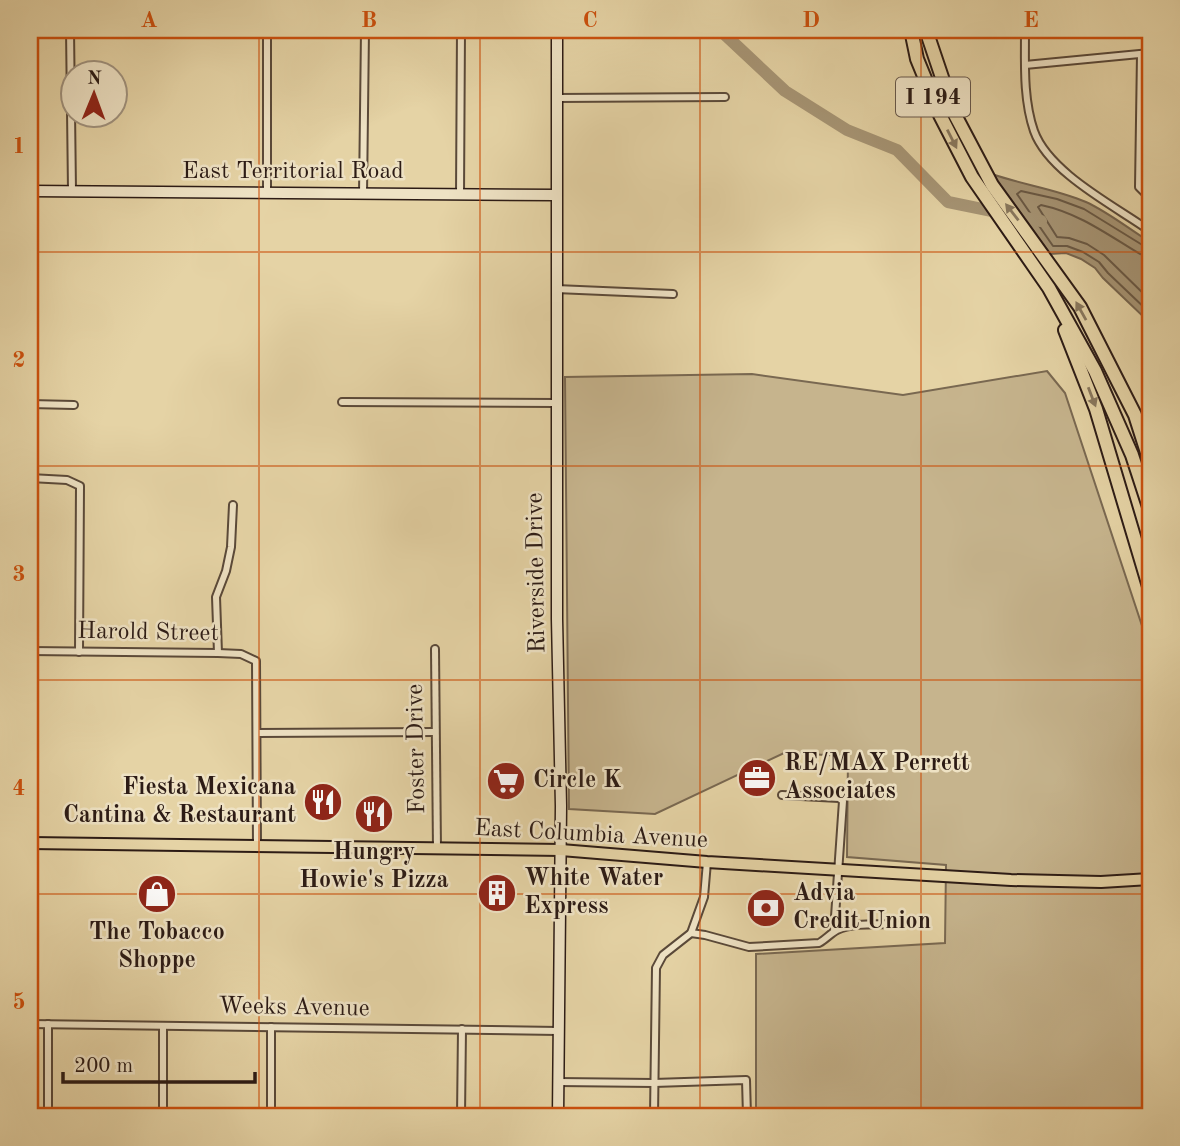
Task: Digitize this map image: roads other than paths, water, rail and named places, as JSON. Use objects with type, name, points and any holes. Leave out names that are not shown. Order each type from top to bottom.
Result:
[{"type":"highway","name":"I 194","points":[[911,30],[918,58],[940,116],[963,161],[989,204],[1049,288],[1095,371],[1115,412],[1150,510]]},
{"type":"highway","name":"I 194","points":[[926,30],[954,113],[978,160],[999,196],[1080,307],[1135,415],[1149,456]]},
{"type":"highway","points":[[1049,288],[1096,409],[1150,590]]},
{"type":"main road","name":"East Columbia Avenue","points":[[30,843],[561,850],[707,862],[1012,880],[1150,879]]},
{"type":"street","points":[[70,30],[72,191]]},
{"type":"street","points":[[267,30],[267,193]]},
{"type":"street","points":[[363,194],[365,30]]},
{"type":"street","points":[[460,195],[461,30]]},
{"type":"street","name":"Riverside Drive","points":[[557,30],[556,404],[561,850],[558,1116]]},
{"type":"street","points":[[1025,30],[1027,102],[1034,132],[1050,157],[1104,202],[1150,232]]},
{"type":"street","points":[[1025,65],[1150,53]]},
{"type":"street","points":[[1141,54],[1139,187],[1150,198]]},
{"type":"street","points":[[557,98],[725,97]]},
{"type":"street","name":"East Territorial Road","points":[[30,191],[556,195]]},
{"type":"street","points":[[556,289],[674,294]]},
{"type":"street","points":[[342,402],[556,404]]},
{"type":"street","points":[[30,404],[74,405]]},
{"type":"street","points":[[30,478],[67,480],[80,486],[79,652]]},
{"type":"street","points":[[218,653],[216,597],[226,572],[231,548],[233,505]]},
{"type":"street","name":"Foster Drive","points":[[435,649],[438,849]]},
{"type":"street","name":"Harold Street","points":[[30,651],[218,653],[250,657],[256,661],[257,668],[257,733]]},
{"type":"street","points":[[257,847],[257,733],[435,732]]},
{"type":"street","points":[[782,795],[839,798],[842,801],[834,931]]},
{"type":"street","points":[[654,1116],[656,968],[663,955],[691,933],[704,897],[707,862]]},
{"type":"street","points":[[691,933],[705,934],[748,947],[819,943],[844,927],[896,924]]},
{"type":"street","name":"Weeks Avenue","points":[[30,1024],[558,1031]]},
{"type":"street","points":[[48,1024],[48,1116]]},
{"type":"street","points":[[163,1026],[163,1116]]},
{"type":"street","points":[[271,1027],[271,1116]]},
{"type":"street","points":[[461,1116],[462,1030]]},
{"type":"street","points":[[558,1082],[746,1080],[747,1116]]},
{"type":"water","points":[[992,174],[1086,202],[1150,242],[1150,323],[1095,268],[1066,253],[1050,254]]},
{"type":"waterway","points":[[720,30],[785,91],[847,130],[897,150],[948,202],[1041,221]]},
{"type":"place","name":"RE/MAX Perrett Associates","points":[[757,778]]},
{"type":"place","name":"Circle K","points":[[506,781]]},
{"type":"place","name":"Fiesta Mexicana Cantina & Restaurant","points":[[323,802]]},
{"type":"place","name":"Hungry Howie's Pizza","points":[[374,814]]},
{"type":"place","name":"White Water Express","points":[[497,893]]},
{"type":"place","name":"The Tobacco Shoppe","points":[[157,894]]},
{"type":"place","name":"Advia Credit Union","points":[[766,908]]}]
